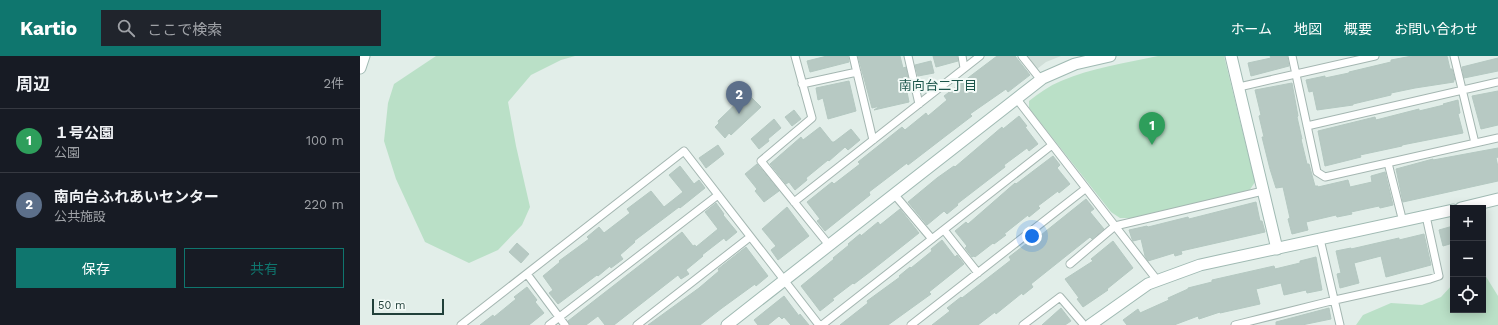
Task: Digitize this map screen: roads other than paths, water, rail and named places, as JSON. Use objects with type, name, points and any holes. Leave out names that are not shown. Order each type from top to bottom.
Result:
[{"type":"street","points":[[360,68],[364,56]]},
{"type":"street","points":[[795,56],[812,118],[761,162],[829,245]]},
{"type":"street","points":[[853,56],[873,140]]},
{"type":"street","points":[[908,56],[919,104]]},
{"type":"street","points":[[962,56],[964,68]]},
{"type":"street","points":[[794,202],[980,56]]},
{"type":"street","points":[[1022,56],[1041,80]]},
{"type":"street","points":[[727,325],[1041,80],[1058,70],[1075,64],[1110,56]]},
{"type":"street","points":[[1231,56],[1276,248]]},
{"type":"street","points":[[1292,56],[1317,172],[1325,177],[1498,138]]},
{"type":"street","points":[[1239,87],[1375,56]]},
{"type":"street","points":[[1454,56],[1475,143]]},
{"type":"street","points":[[802,84],[857,72]]},
{"type":"street","points":[[1307,126],[1498,82]]},
{"type":"street","points":[[1016,98],[1157,280]]},
{"type":"street","points":[[461,325],[684,151],[820,325],[1052,146]]},
{"type":"street","points":[[1388,163],[1403,222]]},
{"type":"street","points":[[911,325],[1085,189]]},
{"type":"street","points":[[1070,264],[1115,226],[1263,191]]},
{"type":"street","points":[[549,325],[718,194]]},
{"type":"street","points":[[894,194],[932,239]]},
{"type":"street","points":[[1473,205],[1498,199]]},
{"type":"street","points":[[1090,325],[1136,292],[1157,280],[1200,265],[1450,211]]},
{"type":"street","points":[[1235,325],[1439,276],[1426,216]]},
{"type":"street","points":[[944,230],[978,273]]},
{"type":"street","points":[[637,325],[750,236]]},
{"type":"street","points":[[1320,239],[1340,325]]},
{"type":"street","points":[[527,274],[566,325]]},
{"type":"street","points":[[1023,325],[1060,297],[1084,325]]},
{"type":"place","name":"南向台ふれあいセンター","points":[[739,114]]},
{"type":"place","name":"１号公園","points":[[1152,145]]},
{"type":"district","name":"南向台二丁目","points":[[938,85]]}]
